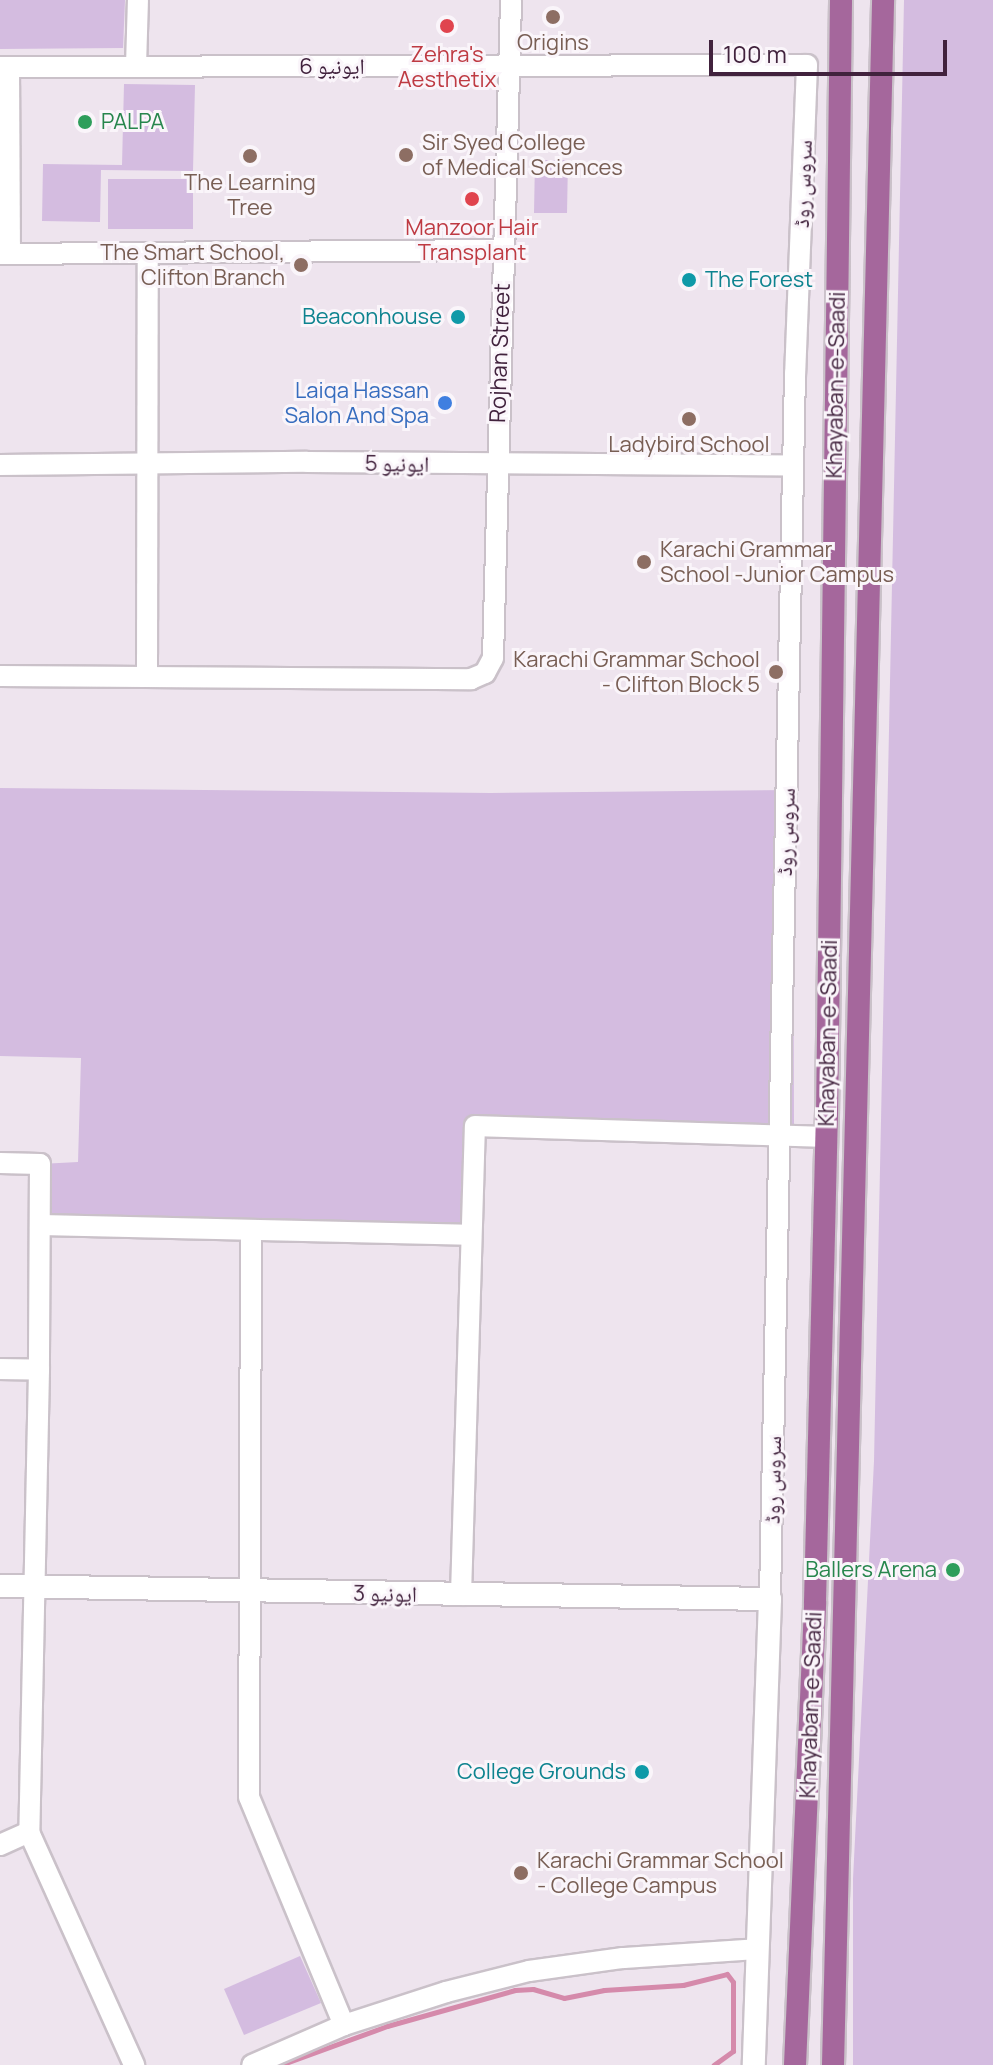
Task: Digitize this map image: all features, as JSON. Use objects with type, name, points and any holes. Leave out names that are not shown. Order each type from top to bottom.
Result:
[{"type":"main road","name":"Khayaban-e-Saadi","points":[[795,2065],[815,1602],[826,1137],[841,0]]},
{"type":"main road","name":"Khayaban-e-Saadi","points":[[833,2065],[883,0]]},
{"type":"street","points":[[136,66],[138,0]]},
{"type":"street","name":"Rojhan Street","points":[[147,675],[471,679],[485,673],[493,658],[511,0]]},
{"type":"street","name":"ایونیو 6","points":[[4,67],[807,65]]},
{"type":"street","name":"سروس روڈ","points":[[770,1599],[793,465],[807,65]]},
{"type":"street","points":[[4,67],[5,254],[503,250]]},
{"type":"street","points":[[0,676],[147,675],[150,465],[148,253]]},
{"type":"street","name":"ایونیو 5","points":[[0,465],[793,465]]},
{"type":"street","points":[[461,1595],[469,1235],[475,1126],[826,1137]]},
{"type":"street","points":[[0,1163],[40,1164],[36,1587],[29,1832],[134,2065]]},
{"type":"street","points":[[40,1225],[469,1235]]},
{"type":"street","points":[[251,1230],[249,1797],[344,2025]]},
{"type":"street","points":[[0,1369],[39,1370]]},
{"type":"street","name":"ایونیو 3","points":[[0,1586],[770,1599]]},
{"type":"street","points":[[754,2065],[770,1599]]},
{"type":"street","points":[[0,1845],[29,1832]]},
{"type":"street","points":[[252,2065],[344,2025],[491,1979],[637,1957],[758,1949]]},
{"type":"shaded area","points":[[0,0],[125,0],[123,48],[0,49]]},
{"type":"shaded area","points":[[904,0],[993,0],[993,2065],[853,2065],[853,1879],[874,1461]]},
{"type":"shaded area","points":[[124,84],[195,85],[193,171],[101,170],[100,222],[42,221],[43,164],[122,165]]},
{"type":"shaded area","points":[[535,160],[568,160],[567,213],[534,213]]},
{"type":"shaded area","points":[[108,179],[193,179],[193,229],[108,229]]},
{"type":"shaded area","points":[[0,788],[491,793],[793,790],[794,1127],[475,1126],[469,1235],[40,1225],[40,1164],[78,1162],[81,1058],[0,1056]]},
{"type":"shaded area","points":[[300,1956],[321,2003],[244,2035],[224,1989]]},
{"type":"waterway","points":[[280,2065],[387,2026],[515,1990],[533,1989],[564,1998],[604,1990],[683,1985],[727,1974],[733,1982],[733,2051],[714,2065]]},
{"type":"place","name":"Origins","points":[[553,17]]},
{"type":"place","name":"Zehra's Aesthetix","points":[[447,26]]},
{"type":"place","name":"PALPA","points":[[85,122]]},
{"type":"place","name":"Sir Syed College of Medical Sciences","points":[[406,155]]},
{"type":"place","name":"The Learning Tree","points":[[250,156]]},
{"type":"place","name":"Manzoor Hair Transplant","points":[[472,199]]},
{"type":"place","name":"The Smart School, Clifton Branch","points":[[301,265]]},
{"type":"place","name":"The Forest","points":[[689,280]]},
{"type":"place","name":"Beaconhouse","points":[[458,317]]},
{"type":"place","name":"Laiqa Hassan Salon And Spa","points":[[445,403]]},
{"type":"place","name":"Ladybird School","points":[[689,419]]},
{"type":"place","name":"Karachi Grammar School -Junior Campus","points":[[644,562]]},
{"type":"place","name":"Karachi Grammar School - Clifton Block 5","points":[[776,672]]},
{"type":"place","name":"Ballers Arena","points":[[953,1570]]},
{"type":"place","name":"College Grounds","points":[[642,1772]]},
{"type":"place","name":"Karachi Grammar School - College Campus","points":[[521,1873]]}]
